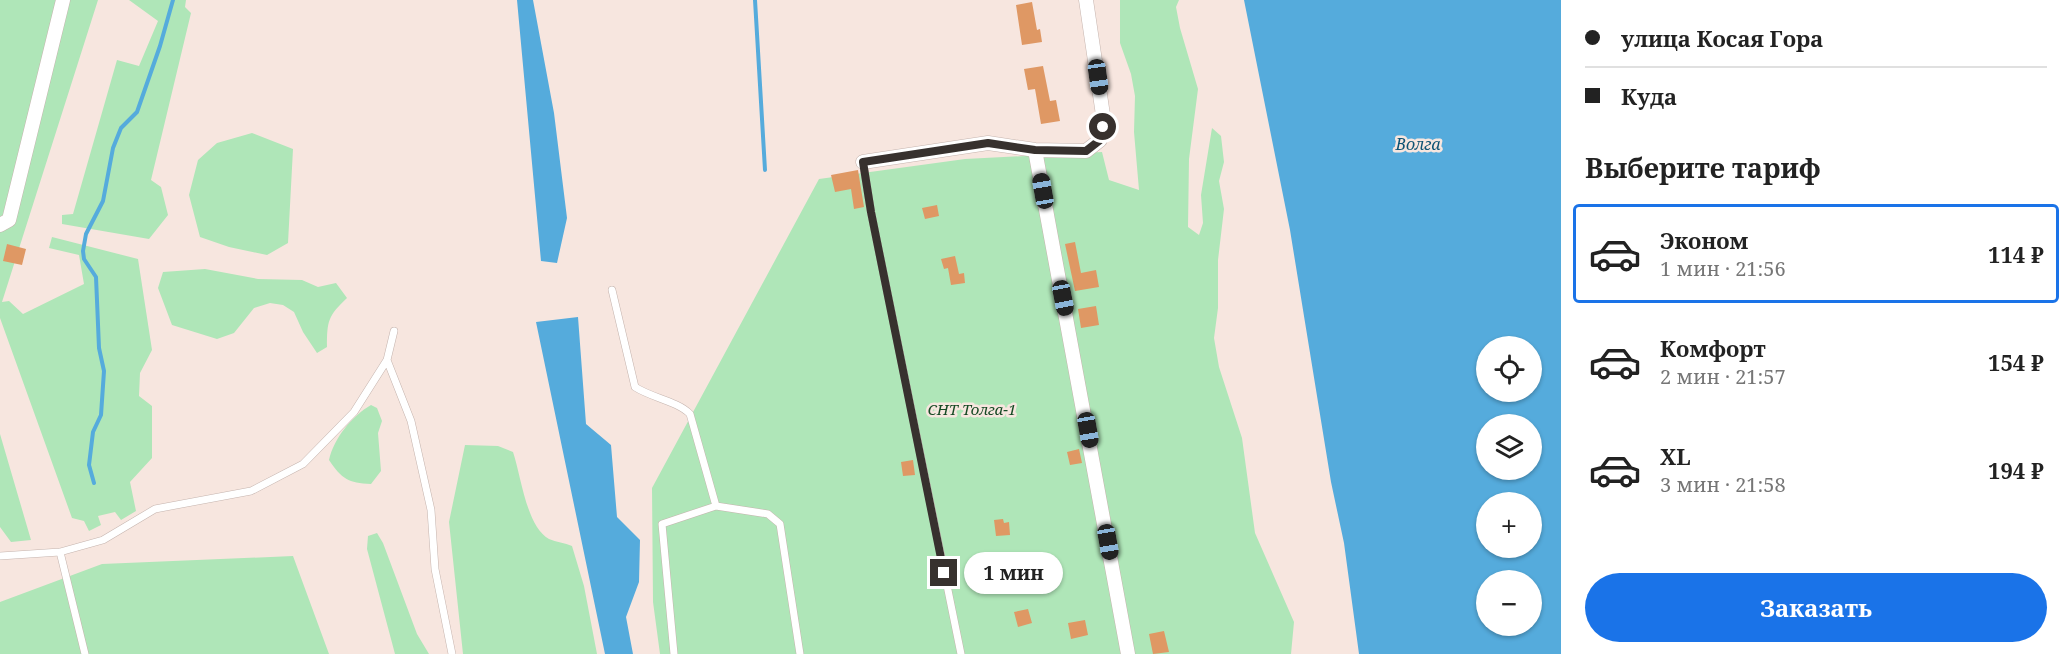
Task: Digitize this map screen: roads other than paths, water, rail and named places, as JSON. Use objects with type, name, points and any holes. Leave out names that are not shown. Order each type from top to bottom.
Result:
[{"type":"street","points":[[0,225],[9,220],[63,0]]},
{"type":"street","points":[[863,162],[988,143],[1035,150],[1086,151],[1100,140],[1103,115],[1086,0]]},
{"type":"street","points":[[1035,150],[1128,654]]},
{"type":"lane","points":[[863,162],[871,212],[961,654]]},
{"type":"lane","points":[[612,290],[635,387],[651,397],[682,406],[690,414],[716,506]]},
{"type":"lane","points":[[0,556],[60,552],[103,540],[155,509],[251,491],[303,464],[354,412],[387,360],[393,331]]},
{"type":"lane","points":[[387,360],[411,421],[431,510],[435,569],[452,654]]},
{"type":"lane","points":[[674,654],[662,524],[716,506],[768,514],[780,524],[800,654]]},
{"type":"lane","points":[[60,552],[85,654]]},
{"type":"water","points":[[517,0],[533,0],[554,113],[567,218],[557,263],[541,261]]},
{"type":"water","name":"Волга","points":[[1244,0],[1561,0],[1561,654],[1359,654],[1344,543],[1331,482],[1290,230]]},
{"type":"water","points":[[578,317],[586,424],[611,445],[617,517],[640,540],[639,582],[626,617],[633,654],[605,654],[536,322]]},
{"type":"waterway","points":[[94,483],[89,465],[93,432],[101,415],[104,371],[99,348],[96,277],[84,259],[83,251],[86,234],[103,201],[113,148],[121,128],[137,112],[173,0]]},
{"type":"waterway","points":[[755,0],[765,170]]},
{"type":"park label","name":"СНТ Толга-1","points":[[972,410]]}]
